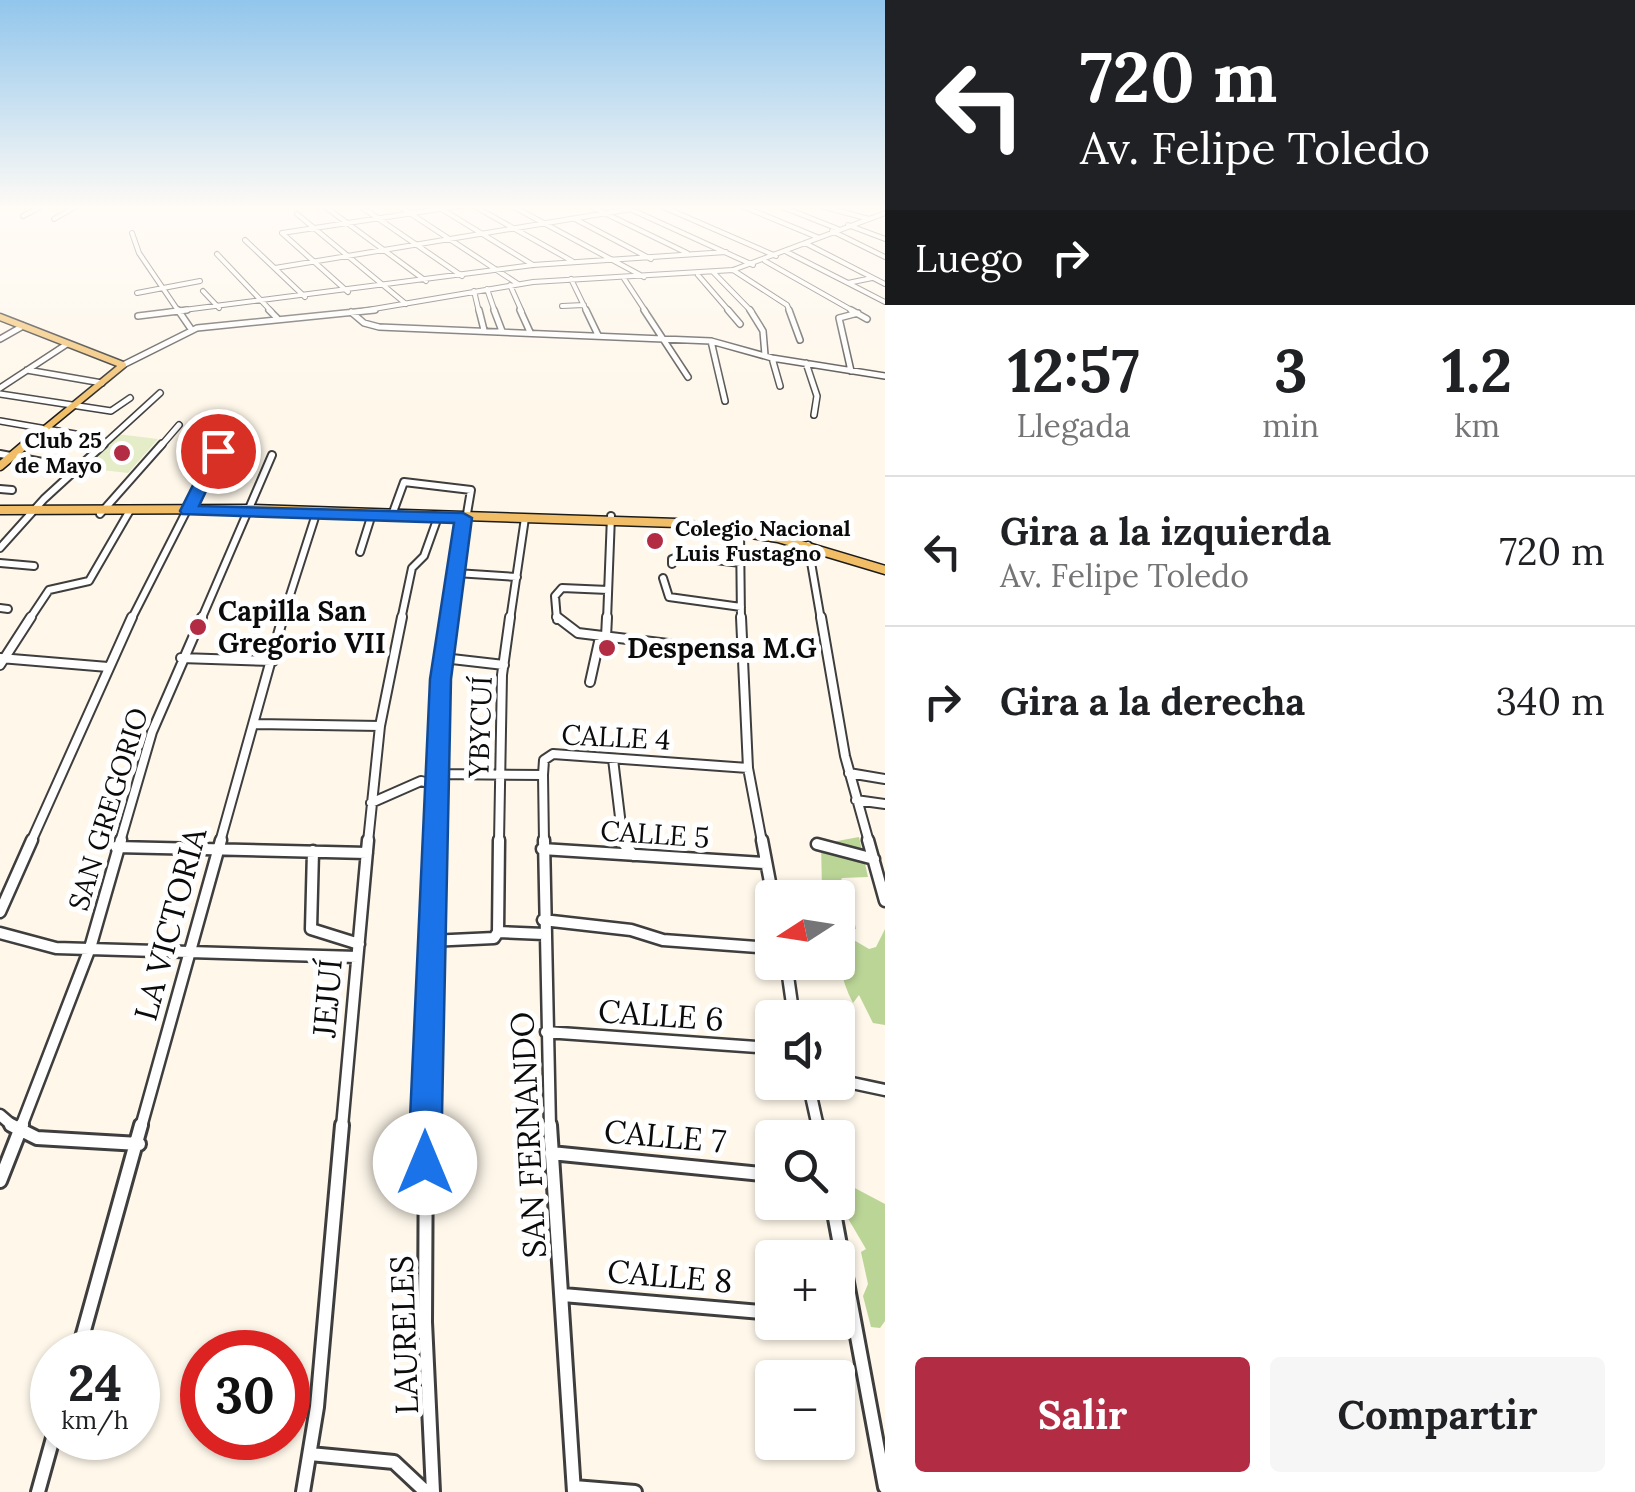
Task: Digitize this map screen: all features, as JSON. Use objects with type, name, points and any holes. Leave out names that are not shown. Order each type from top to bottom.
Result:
[{"type":"main road","points":[[0,317],[123,365]]},
{"type":"main road","points":[[0,466],[123,365]]},
{"type":"main road","points":[[0,510],[100,514],[245,509],[463,518],[611,516],[740,531],[808,545],[885,570]]},
{"type":"street","points":[[155,276],[187,331]]},
{"type":"street","points":[[238,276],[277,318]]},
{"type":"street","points":[[283,276],[305,297]]},
{"type":"street","points":[[329,276],[348,292]]},
{"type":"street","points":[[371,276],[407,304]]},
{"type":"street","points":[[419,276],[426,281]]},
{"type":"street","points":[[138,316],[462,276]]},
{"type":"street","points":[[507,276],[518,284]]},
{"type":"street","points":[[123,365],[187,331],[351,312],[518,284],[669,276]]},
{"type":"street","points":[[699,276],[740,324]]},
{"type":"street","points":[[717,276],[759,320],[780,386]]},
{"type":"street","points":[[742,276],[787,305],[800,340]]},
{"type":"street","points":[[792,276],[867,319]]},
{"type":"street","points":[[833,276],[885,302]]},
{"type":"street","points":[[868,276],[885,284]]},
{"type":"street","points":[[572,278],[598,335]]},
{"type":"street","points":[[623,278],[688,377]]},
{"type":"street","points":[[848,283],[872,278]]},
{"type":"street","points":[[137,293],[200,281]]},
{"type":"street","points":[[510,285],[530,332]]},
{"type":"street","points":[[487,288],[502,331]]},
{"type":"street","points":[[203,290],[220,308]]},
{"type":"street","points":[[474,291],[484,330]]},
{"type":"street","points":[[562,306],[584,305]]},
{"type":"street","points":[[351,312],[370,326],[710,341],[806,364],[885,376]]},
{"type":"street","points":[[850,371],[839,318],[858,313]]},
{"type":"street","points":[[0,338],[23,326]]},
{"type":"street","points":[[710,341],[722,373],[725,401]]},
{"type":"street","points":[[0,391],[67,344]]},
{"type":"street","points":[[806,364],[817,396],[814,415]]},
{"type":"street","points":[[27,370],[102,382]]},
{"type":"street","points":[[0,391],[113,410],[130,398]]},
{"type":"street","points":[[0,548],[30,512],[160,392]]},
{"type":"street","points":[[0,422],[81,436]]},
{"type":"street","points":[[100,514],[150,463],[179,425]]},
{"type":"street","points":[[2,906],[108,668],[218,451]]},
{"type":"street","points":[[0,454],[53,464]]},
{"type":"street","name":"SAN GREGORIO","points":[[0,1181],[90,948],[116,847],[181,658],[272,456]]},
{"type":"street","points":[[392,515],[406,481],[469,488],[472,492],[463,518]]},
{"type":"street","points":[[0,489],[12,490]]},
{"type":"street","name":"LA VICTORIA","points":[[84,1330],[139,1144],[188,952],[317,511]]},
{"type":"street","points":[[1,661],[49,590],[89,581],[129,512]]},
{"type":"street","points":[[360,552],[372,514]]},
{"type":"street","points":[[590,682],[603,637],[611,516]]},
{"type":"street","name":"JEJUÍ","points":[[310,1454],[380,726],[412,568],[424,556],[438,517]]},
{"type":"street","name":"LAURELES","points":[[429,1492],[425,1237],[430,941],[443,658],[463,518]]},
{"type":"street","name":"YBYCUÍ","points":[[496,935],[504,665],[525,518]]},
{"type":"street","points":[[740,531],[748,768],[768,880]]},
{"type":"street","points":[[808,545],[849,773],[885,901]]},
{"type":"street","points":[[672,564],[672,559],[680,556],[741,564]]},
{"type":"street","points":[[0,563],[34,566]]},
{"type":"street","points":[[456,573],[517,578]]},
{"type":"street","points":[[663,578],[670,597],[741,607]]},
{"type":"street","points":[[608,590],[562,588],[555,596],[553,613],[561,626],[603,637],[742,653]]},
{"type":"street","points":[[181,658],[273,661]]},
{"type":"street","points":[[443,658],[504,665]]},
{"type":"street","points":[[1,661],[108,668]]},
{"type":"street","points":[[256,724],[380,726]]},
{"type":"street","name":"CALLE 4","points":[[371,803],[421,780],[543,775],[544,760],[553,754],[748,768]]},
{"type":"street","points":[[613,759],[621,839],[634,856]]},
{"type":"street","points":[[528,774],[544,760]]},
{"type":"street","points":[[849,773],[885,779]]},
{"type":"street","name":"SAN FERNANDO","points":[[543,775],[551,1153],[574,1489]]},
{"type":"street","points":[[856,800],[885,804]]},
{"type":"street","points":[[817,844],[874,859]]},
{"type":"street","points":[[116,847],[367,853]]},
{"type":"street","name":"CALLE 5","points":[[542,849],[765,863]]},
{"type":"street","points":[[313,852],[310,929],[358,950]]},
{"type":"street","points":[[544,920],[631,930],[663,940],[755,947]]},
{"type":"street","points":[[0,933],[23,933],[53,948],[76,944],[188,952],[358,950]]},
{"type":"street","points":[[430,941],[544,934]]},
{"type":"street","name":"CALLE 6","points":[[546,1032],[755,1047]]},
{"type":"street","points":[[855,1084],[885,1090]]},
{"type":"street","points":[[0,1116],[20,1133],[37,1138],[139,1144]]},
{"type":"street","name":"CALLE 7","points":[[551,1153],[755,1172]]},
{"type":"street","name":"CALLE 8","points":[[563,1294],[755,1311]]},
{"type":"street","points":[[855,1325],[885,1488]]},
{"type":"street","points":[[310,1454],[394,1462],[429,1492]]},
{"type":"street","points":[[38,1492],[47,1460]]},
{"type":"street","name":"JEJUÍ","points":[[303,1492],[309,1460]]},
{"type":"street","points":[[574,1489],[635,1492]]},
{"type":"green space","name":"Club 25 de Mayo","points":[[117,434],[158,439],[128,473],[84,468]]},
{"type":"green space","points":[[859,837],[868,877],[822,880],[821,844]]},
{"type":"green space","points":[[885,929],[885,1025],[873,1023],[859,995],[852,1000],[844,980],[855,980],[855,941],[869,949],[876,947]]},
{"type":"green space","points":[[855,1188],[885,1204],[885,1321],[880,1328],[871,1327],[863,1296],[868,1284],[861,1252],[866,1249],[849,1220],[855,1220]]},
{"type":"place","name":"Club 25 de Mayo","points":[[122,453]]},
{"type":"place","name":"Colegio Nacional Luis Fustagno","points":[[655,541]]},
{"type":"place","name":"Capilla San Gregorio VII","points":[[198,627]]},
{"type":"place","name":"Despensa M.G","points":[[607,648]]},
{"type":"route","points":[[218,451],[188,511],[245,509],[463,518],[441,679],[426,1031],[425,1163]]}]
